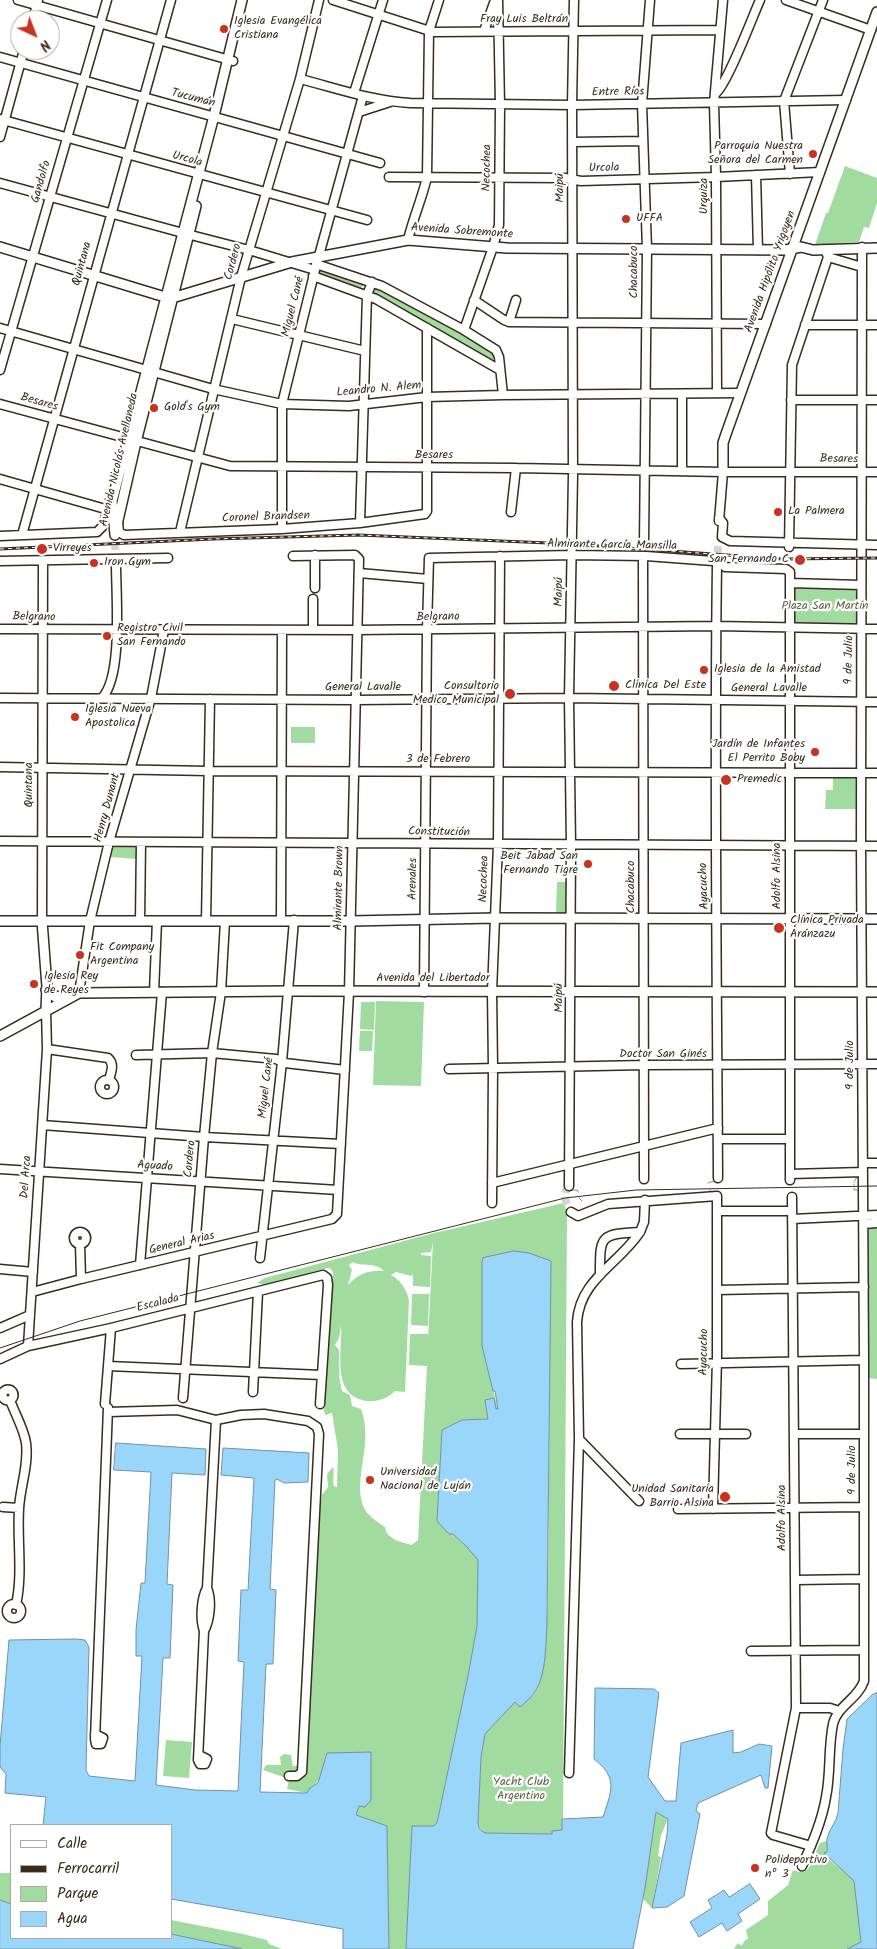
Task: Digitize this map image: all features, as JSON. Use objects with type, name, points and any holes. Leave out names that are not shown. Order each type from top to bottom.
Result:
[{"type":"main road","name":"Avenida Nicolás Avellaneda","points":[[132,441],[110,506],[115,539],[132,441],[217,117],[242,0]]},
{"type":"main road","name":"Avenida Nicolás Avellaneda","points":[[230,60],[248,0]]},
{"type":"main road","name":"Avenida Hipólito Yrigoyen","points":[[722,472],[724,443],[740,393],[877,12]]},
{"type":"main road","name":"Avenida Sobremonte","points":[[169,298],[292,262],[316,266],[408,240],[493,247],[573,249],[758,250],[801,247],[826,253],[862,247],[877,248]]},
{"type":"main road","points":[[0,247],[169,298]]},
{"type":"main road","points":[[0,920],[225,922],[495,918],[877,919]]},
{"type":"main road","name":"Quintana","points":[[42,921],[46,1010]]},
{"type":"main road","name":"Avenida del Libertador","points":[[0,1036],[79,993],[288,991],[877,992]]},
{"type":"main road","points":[[34,1017],[46,993],[54,997],[79,993]]},
{"type":"street","points":[[18,0],[38,3],[100,23],[230,60]]},
{"type":"street","name":"Gandolfo","points":[[0,370],[107,0]]},
{"type":"street","name":"Quintana","points":[[22,535],[110,213],[171,0]]},
{"type":"street","name":"Cordero","points":[[180,532],[241,277],[300,78],[319,0]]},
{"type":"street","name":"Fray Luis Beltrán","points":[[333,0],[429,31],[719,30]]},
{"type":"street","points":[[354,93],[383,0]]},
{"type":"street","points":[[408,240],[413,218],[427,177],[429,31],[438,0]]},
{"type":"street","name":"Necochea","points":[[484,31],[497,0]]},
{"type":"street","name":"Necochea","points":[[464,330],[493,247],[498,225],[500,105],[497,0]]},
{"type":"street","name":"Maipú","points":[[569,1186],[571,846],[569,698],[573,469],[572,105],[574,0]]},
{"type":"street","name":"Chacabuco","points":[[644,545],[647,249],[642,104],[650,0]]},
{"type":"street","name":"Urquiza","points":[[717,393],[714,94],[723,0]]},
{"type":"street","points":[[714,94],[720,90],[726,78],[760,0]]},
{"type":"street","points":[[786,0],[871,30]]},
{"type":"street","points":[[790,174],[784,101],[823,0]]},
{"type":"street","name":"Tucumán","points":[[0,57],[380,162]]},
{"type":"street","points":[[0,137],[2,120],[21,60]]},
{"type":"street","name":"Entre Ríos","points":[[300,78],[390,102],[428,104],[572,105],[846,100]]},
{"type":"street","name":"Miguel Cané","points":[[282,529],[282,404],[316,266],[362,96]]},
{"type":"street","name":"Entre Ríos","points":[[358,112],[390,102]]},
{"type":"street","name":"Urcola","points":[[2,120],[367,220]]},
{"type":"street","points":[[573,142],[643,142]]},
{"type":"street","name":"Urcola","points":[[389,177],[581,180],[756,176],[820,172]]},
{"type":"street","points":[[756,176],[758,250]]},
{"type":"street","points":[[0,183],[372,282],[464,330],[496,350],[499,358],[503,395]]},
{"type":"street","name":"9 de Julio","points":[[802,1866],[811,1846],[826,1796],[833,1725],[840,1711],[861,1690],[864,1681],[861,846],[862,247]]},
{"type":"street","points":[[789,545],[792,365],[826,253],[862,267]]},
{"type":"street","points":[[316,266],[500,370]]},
{"type":"street","points":[[360,523],[367,295],[372,282]]},
{"type":"street","points":[[474,300],[509,322],[717,322],[766,324]]},
{"type":"street","points":[[509,322],[516,300]]},
{"type":"street","points":[[232,319],[365,351]]},
{"type":"street","points":[[805,325],[877,325]]},
{"type":"street","name":"Leandro N. Alem","points":[[0,328],[214,389],[282,404],[363,406],[426,398],[503,395],[740,393]]},
{"type":"street","points":[[427,467],[428,328]]},
{"type":"street","points":[[490,363],[496,362],[499,358]]},
{"type":"street","points":[[682,394],[682,471]]},
{"type":"street","points":[[791,400],[877,400]]},
{"type":"street","name":"Besares","points":[[0,404],[230,466],[877,472]]},
{"type":"street","name":"Coronel Brandsen","points":[[118,521],[119,532],[122,535],[282,529],[360,523],[425,514],[427,511],[427,467]]},
{"type":"street","points":[[511,512],[516,468]]},
{"type":"street","name":"Avenida Hipólito Yrigoyen","points":[[718,546],[722,472]]},
{"type":"street","points":[[0,479],[110,506],[100,530],[93,532],[0,536]]},
{"type":"street","points":[[719,518],[723,523],[722,537],[730,541],[789,545],[877,545]]},
{"type":"street","name":"Almirante Brown","points":[[315,556],[355,555],[359,559],[349,992],[336,1217]]},
{"type":"street","name":"Almirante García Mansilla","points":[[429,558],[572,555],[717,563],[725,567],[783,568],[790,572]]},
{"type":"street","points":[[293,556],[315,556],[315,588]]},
{"type":"street","name":"Necochea","points":[[492,1202],[494,1068],[492,991],[498,845],[500,556]]},
{"type":"street","points":[[0,561],[168,558]]},
{"type":"street","name":"Arenales","points":[[424,992],[426,630],[429,558]]},
{"type":"street","name":"Chacabuco","points":[[644,1179],[644,700],[642,627],[643,595],[646,583],[645,558]]},
{"type":"street","name":"Quintana","points":[[42,921],[43,561]]},
{"type":"street","name":"Ayacucho","points":[[717,563],[713,584],[717,594],[715,845],[718,1178]]},
{"type":"street","points":[[102,698],[109,690],[114,666],[116,564]]},
{"type":"street","points":[[359,572],[428,579]]},
{"type":"street","name":"Adolfo Alsina","points":[[790,572],[790,1177],[863,1172]]},
{"type":"street","points":[[790,584],[861,585]]},
{"type":"street","points":[[313,599],[314,630]]},
{"type":"street","name":"Belgrano","points":[[0,629],[116,631],[426,630],[499,627],[716,626],[877,629]]},
{"type":"street","name":"Henry Dunant","points":[[79,993],[90,921],[109,842],[151,698],[164,630]]},
{"type":"street","points":[[280,920],[282,630]]},
{"type":"street","points":[[109,690],[115,698]]},
{"type":"street","name":"General Lavalle","points":[[0,698],[355,700],[569,698],[877,702]]},
{"type":"street","points":[[206,922],[210,699]]},
{"type":"street","name":"3 de Febrero","points":[[0,767],[208,771],[877,773]]},
{"type":"street","name":"Constitución","points":[[0,841],[207,844],[877,846]]},
{"type":"street","points":[[140,921],[141,842]]},
{"type":"street","name":"Miguel Cané","points":[[260,1258],[282,1062],[294,920]]},
{"type":"street","points":[[140,1265],[157,1054],[157,921]]},
{"type":"street","name":"Cordero","points":[[183,1398],[204,1137],[212,1053],[221,992],[225,922]]},
{"type":"street","name":"Del Arca","points":[[28,1346],[47,1049],[46,1010]]},
{"type":"street","points":[[47,1049],[108,1058],[112,1061],[109,1080]]},
{"type":"street","points":[[136,1055],[212,1053],[276,1059],[282,1062],[345,1070]]},
{"type":"street","name":"Doctor San Ginés","points":[[449,1068],[877,1064]]},
{"type":"street","points":[[42,1125],[204,1137],[341,1144]]},
{"type":"street","points":[[492,1183],[718,1128]]},
{"type":"street","points":[[718,1139],[790,1138]]},
{"type":"street","points":[[863,1163],[877,1163]]},
{"type":"street","name":"Aguado","points":[[0,1170],[148,1177],[338,1190]]},
{"type":"street","name":"Ayacucho","points":[[645,1200],[717,1196],[714,1509]]},
{"type":"street","name":"Adolfo Alsina","points":[[792,1197],[796,1708],[772,1832],[773,1835],[811,1846]]},
{"type":"street","points":[[569,1773],[579,1439],[578,1311],[586,1292],[640,1232],[644,1222],[645,1200],[608,1204],[578,1216],[571,1212]]},
{"type":"street","points":[[717,1211],[863,1220],[877,1223]]},
{"type":"street","points":[[863,1220],[877,1215]]},
{"type":"street","name":"General Arias","points":[[32,1292],[81,1278],[195,1253],[336,1217]]},
{"type":"street","points":[[600,1275],[601,1246],[604,1239],[614,1234],[640,1232]]},
{"type":"street","points":[[80,1244],[81,1278]]},
{"type":"street","points":[[0,1269],[33,1272]]},
{"type":"street","name":"Escalada","points":[[0,1359],[28,1346],[111,1328],[323,1275],[327,1278],[328,1285],[322,1375]]},
{"type":"street","points":[[717,1290],[864,1287]]},
{"type":"street","points":[[253,1392],[258,1292]]},
{"type":"street","points":[[0,1328],[30,1315]]},
{"type":"street","points":[[95,1734],[108,1366],[111,1328]]},
{"type":"street","points":[[681,1364],[864,1360]]},
{"type":"street","points":[[108,1366],[322,1375],[320,1404]]},
{"type":"street","points":[[10,1400],[26,1442],[24,1479],[19,1508],[19,1585],[16,1605]]},
{"type":"street","points":[[107,1408],[177,1410],[216,1420],[241,1415],[264,1414],[313,1423],[319,1430],[302,1772],[297,1776],[290,1776]]},
{"type":"street","points":[[199,1755],[204,1631],[208,1625],[210,1595],[207,1588],[216,1420]]},
{"type":"street","points":[[680,1434],[746,1434]]},
{"type":"street","points":[[794,1434],[864,1434]]},
{"type":"street","points":[[579,1439],[639,1501]]},
{"type":"street","points":[[4,1507],[19,1508]]},
{"type":"street","points":[[678,1509],[864,1507]]},
{"type":"street","points":[[795,1580],[864,1579]]},
{"type":"street","points":[[751,1650],[863,1650]]},
{"type":"street","points":[[796,1708],[830,1708],[840,1711]]},
{"type":"green space","points":[[845,166],[877,178],[877,203],[869,228],[864,227],[859,242],[815,245],[826,213],[828,213]]},
{"type":"green space","points":[[321,268],[363,282],[363,286],[359,290],[321,276],[319,274]]},
{"type":"green space","points":[[376,287],[495,351],[496,357],[490,361],[375,296],[372,292]]},
{"type":"green space","name":"Plaza San Martín","points":[[797,587],[856,587],[857,626],[794,624],[793,591]]},
{"type":"green space","points":[[291,727],[315,727],[315,743],[291,743]]},
{"type":"green space","points":[[833,775],[858,775],[859,809],[825,809],[826,790],[833,790]]},
{"type":"green space","points":[[113,847],[138,847],[138,859],[110,857]]},
{"type":"green space","points":[[557,882],[567,882],[567,911],[564,914],[556,913]]},
{"type":"green space","points":[[376,1001],[424,1002],[421,1086],[373,1085]]},
{"type":"green space","points":[[361,1002],[375,1002],[374,1030],[360,1029]]},
{"type":"green space","points":[[360,1031],[373,1031],[372,1051],[359,1051]]},
{"type":"green space","name":"Yacht Club Argentino","points":[[564,1203],[567,1212],[563,1830],[552,1834],[486,1833],[481,1831],[478,1823],[481,1757],[485,1734],[515,1701],[520,1707],[538,1688],[545,1652],[548,1605],[550,1355],[482,1346],[498,1409],[485,1400],[488,1419],[462,1420],[442,1430],[437,1521],[467,1547],[478,1560],[477,1626],[437,1823],[433,1826],[412,1827],[406,1949],[389,1949],[387,1826],[355,1815],[359,1806],[319,1780],[307,1793],[287,1789],[289,1779],[263,1770],[266,1765],[281,1765],[280,1757],[284,1754],[291,1755],[293,1766],[305,1766],[319,1502],[328,1487],[327,1474],[333,1467],[333,1483],[337,1487],[338,1450],[332,1413],[325,1415],[324,1411],[333,1273],[328,1268],[265,1285],[257,1283],[265,1278],[434,1233]],"holes":[[[433,1242],[428,1339],[428,1334],[410,1334],[409,1365],[427,1366],[418,1540],[412,1545],[392,1538],[385,1527],[376,1521],[363,1506],[360,1483],[365,1447],[364,1422],[361,1409],[352,1406],[350,1395],[342,1391],[339,1376],[339,1350],[335,1345],[339,1338],[341,1326],[340,1359],[343,1382],[348,1391],[355,1397],[367,1401],[375,1401],[386,1398],[395,1391],[405,1392],[409,1300],[403,1285],[391,1275],[396,1272],[411,1276],[413,1274],[413,1286],[430,1287],[431,1256],[421,1255],[421,1253],[431,1252]],[[352,1262],[377,1266],[384,1271],[373,1271],[364,1274],[348,1285],[352,1270],[349,1265]]]},
{"type":"green space","points":[[877,1228],[877,1379],[868,1378],[867,1229]]},
{"type":"green space","points":[[412,1294],[429,1294],[428,1326],[411,1325]]},
{"type":"green space","points":[[166,1740],[192,1742],[189,1778],[163,1776]]},
{"type":"green space","points":[[656,1812],[668,1819],[661,1835],[658,1856],[661,1857],[652,1908],[643,1899]]},
{"type":"green space","points":[[826,1841],[828,1847],[825,1856],[854,1880],[861,1943],[847,1949],[734,1949],[737,1944],[742,1945],[748,1939],[746,1930],[768,1915],[768,1901],[788,1885],[793,1870],[799,1872],[801,1868],[807,1870],[812,1863],[817,1861],[819,1855],[816,1852],[820,1843]]},
{"type":"green space","points":[[0,1873],[10,1873],[10,1904],[0,1900]]},
{"type":"green space","points":[[172,1920],[267,1940],[269,1944],[282,1949],[242,1949],[172,1934]]},
{"type":"water","points":[[514,1251],[529,1253],[551,1261],[545,1658],[542,1676],[534,1693],[520,1707],[515,1702],[485,1734],[481,1757],[479,1828],[486,1833],[552,1834],[552,1831],[562,1830],[562,1819],[603,1817],[611,1786],[607,1773],[594,1759],[595,1688],[654,1689],[659,1693],[648,1777],[665,1801],[676,1801],[681,1743],[733,1730],[733,1753],[741,1752],[759,1744],[772,1746],[768,1788],[765,1788],[761,1775],[698,1803],[696,1811],[700,1814],[684,1896],[667,1907],[652,1908],[667,1835],[668,1819],[656,1812],[645,1888],[633,1949],[406,1949],[412,1826],[433,1826],[437,1823],[477,1626],[478,1560],[467,1547],[453,1534],[449,1534],[437,1521],[442,1430],[462,1420],[488,1419],[485,1400],[494,1398],[496,1409],[498,1409],[495,1391],[493,1391],[482,1346],[482,1262],[483,1258]]},
{"type":"water","points":[[116,1443],[206,1449],[205,1475],[172,1473],[167,1584],[173,1585],[170,1658],[163,1658],[156,1785],[195,1790],[238,1791],[244,1662],[238,1661],[241,1590],[248,1590],[254,1478],[221,1475],[223,1448],[309,1453],[308,1482],[284,1483],[277,1479],[275,1480],[270,1589],[276,1590],[273,1664],[266,1664],[260,1792],[307,1793],[310,1788],[318,1783],[327,1753],[371,1752],[371,1800],[365,1807],[359,1806],[356,1815],[387,1826],[389,1949],[343,1949],[343,1929],[172,1899],[172,1824],[43,1824],[46,1797],[5,1793],[6,1774],[0,1767],[0,1746],[9,1640],[85,1640],[89,1647],[86,1770],[89,1776],[135,1781],[142,1656],[136,1656],[136,1630],[141,1583],[145,1583],[151,1472],[114,1470]]},
{"type":"water","points":[[877,1693],[877,1949],[847,1949],[861,1942],[854,1881],[824,1853],[827,1852],[828,1835],[838,1813],[847,1719],[873,1694]]},
{"type":"water","points":[[750,1884],[760,1899],[738,1914],[742,1921],[727,1931],[722,1923],[699,1937],[690,1922],[712,1908],[708,1900],[724,1890],[729,1897]]},
{"type":"water","points":[[0,1900],[10,1904],[10,1939],[172,1939],[172,1934],[242,1949],[0,1949]]},
{"type":"waterway","points":[[854,1182],[857,1177]]},
{"type":"waterway","points":[[708,1183],[714,1181]]},
{"type":"waterway","points":[[854,1188],[854,1190],[859,1190]]},
{"type":"waterway","points":[[568,1190],[577,1190],[578,1192]]},
{"type":"waterway","points":[[579,1198],[582,1201]]},
{"type":"tunnel","points":[[115,542],[116,564]]},
{"type":"tunnel","points":[[717,565],[718,546]]},
{"type":"tunnel","points":[[569,1186],[565,1196],[571,1212]]},
{"type":"tram line","points":[[0,1348],[80,1321],[565,1198],[636,1190],[877,1186]]},
{"type":"railway","points":[[0,549],[213,539],[359,535],[572,544],[783,559],[877,558]]},
{"type":"place","name":"Iglesia Evangélica Cristiana","points":[[224,29]]},
{"type":"place","name":"Parroquia Nuestra Señora del Carmen","points":[[813,154]]},
{"type":"place","name":"UFFA","points":[[626,219]]},
{"type":"place","name":"Gold's Gym","points":[[154,408]]},
{"type":"place","name":"La Palmera","points":[[778,512]]},
{"type":"place","name":"Virreyes","points":[[42,549]]},
{"type":"place","name":"San Fernando C","points":[[800,560]]},
{"type":"place","name":"Iron Gym","points":[[94,563]]},
{"type":"place","name":"Registro Civil San Fernando","points":[[107,636]]},
{"type":"place","name":"Iglesia de la Amistad","points":[[704,670]]},
{"type":"place","name":"Clinica Del Este","points":[[614,686]]},
{"type":"place","name":"Consultorio Medico Municipal","points":[[510,694]]},
{"type":"place","name":"Iglesia Nueva Apostolica","points":[[75,717]]},
{"type":"place","name":"Jardín de Infantes El Perrito Boby","points":[[815,752]]},
{"type":"place","name":"Premedic","points":[[726,780]]},
{"type":"place","name":"Beit Jabad San Fernando Tigre","points":[[588,864]]},
{"type":"place","name":"Clínica Privada Aránzazu","points":[[779,928]]},
{"type":"place","name":"Fit Company Argentina","points":[[80,955]]},
{"type":"place","name":"Iglesia Rey de Reyes","points":[[34,984]]},
{"type":"place","name":"Universidad Nacional de Luján","points":[[370,1480]]},
{"type":"place","name":"Unidad Sanitaria Barrio Alsina","points":[[725,1497]]},
{"type":"place","name":"Polideportivo nº 3","points":[[755,1868]]}]
